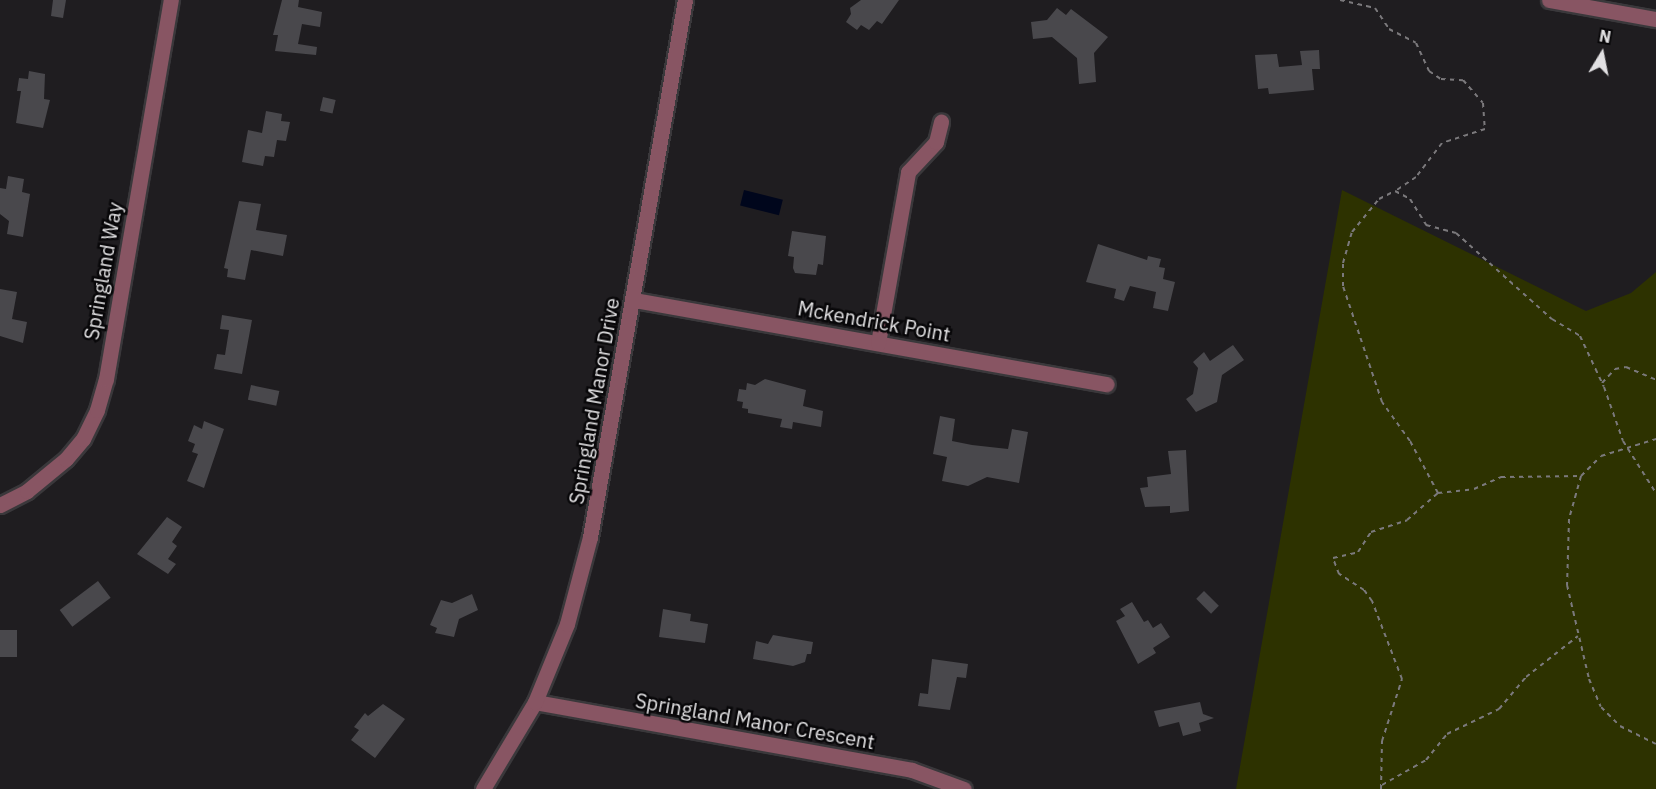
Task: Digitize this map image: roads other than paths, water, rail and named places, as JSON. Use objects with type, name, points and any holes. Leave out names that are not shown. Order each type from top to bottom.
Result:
[{"type":"street","name":"Springland Way","points":[[0,505],[27,491],[66,459],[83,439],[97,410],[106,379],[171,0]]},
{"type":"street","name":"Springland Manor Drive","points":[[483,789],[535,702],[567,624],[590,537],[634,300],[685,0]]},
{"type":"street","points":[[1549,0],[1656,19]]},
{"type":"street","points":[[878,344],[908,171],[936,142],[941,122]]},
{"type":"street","name":"Mckendrick Point","points":[[634,300],[1107,384]]},
{"type":"street","name":"Springland Manor Crescent","points":[[535,702],[912,771],[964,789]]},
{"type":"water","points":[[744,190],[783,200],[779,215],[740,206]]}]
